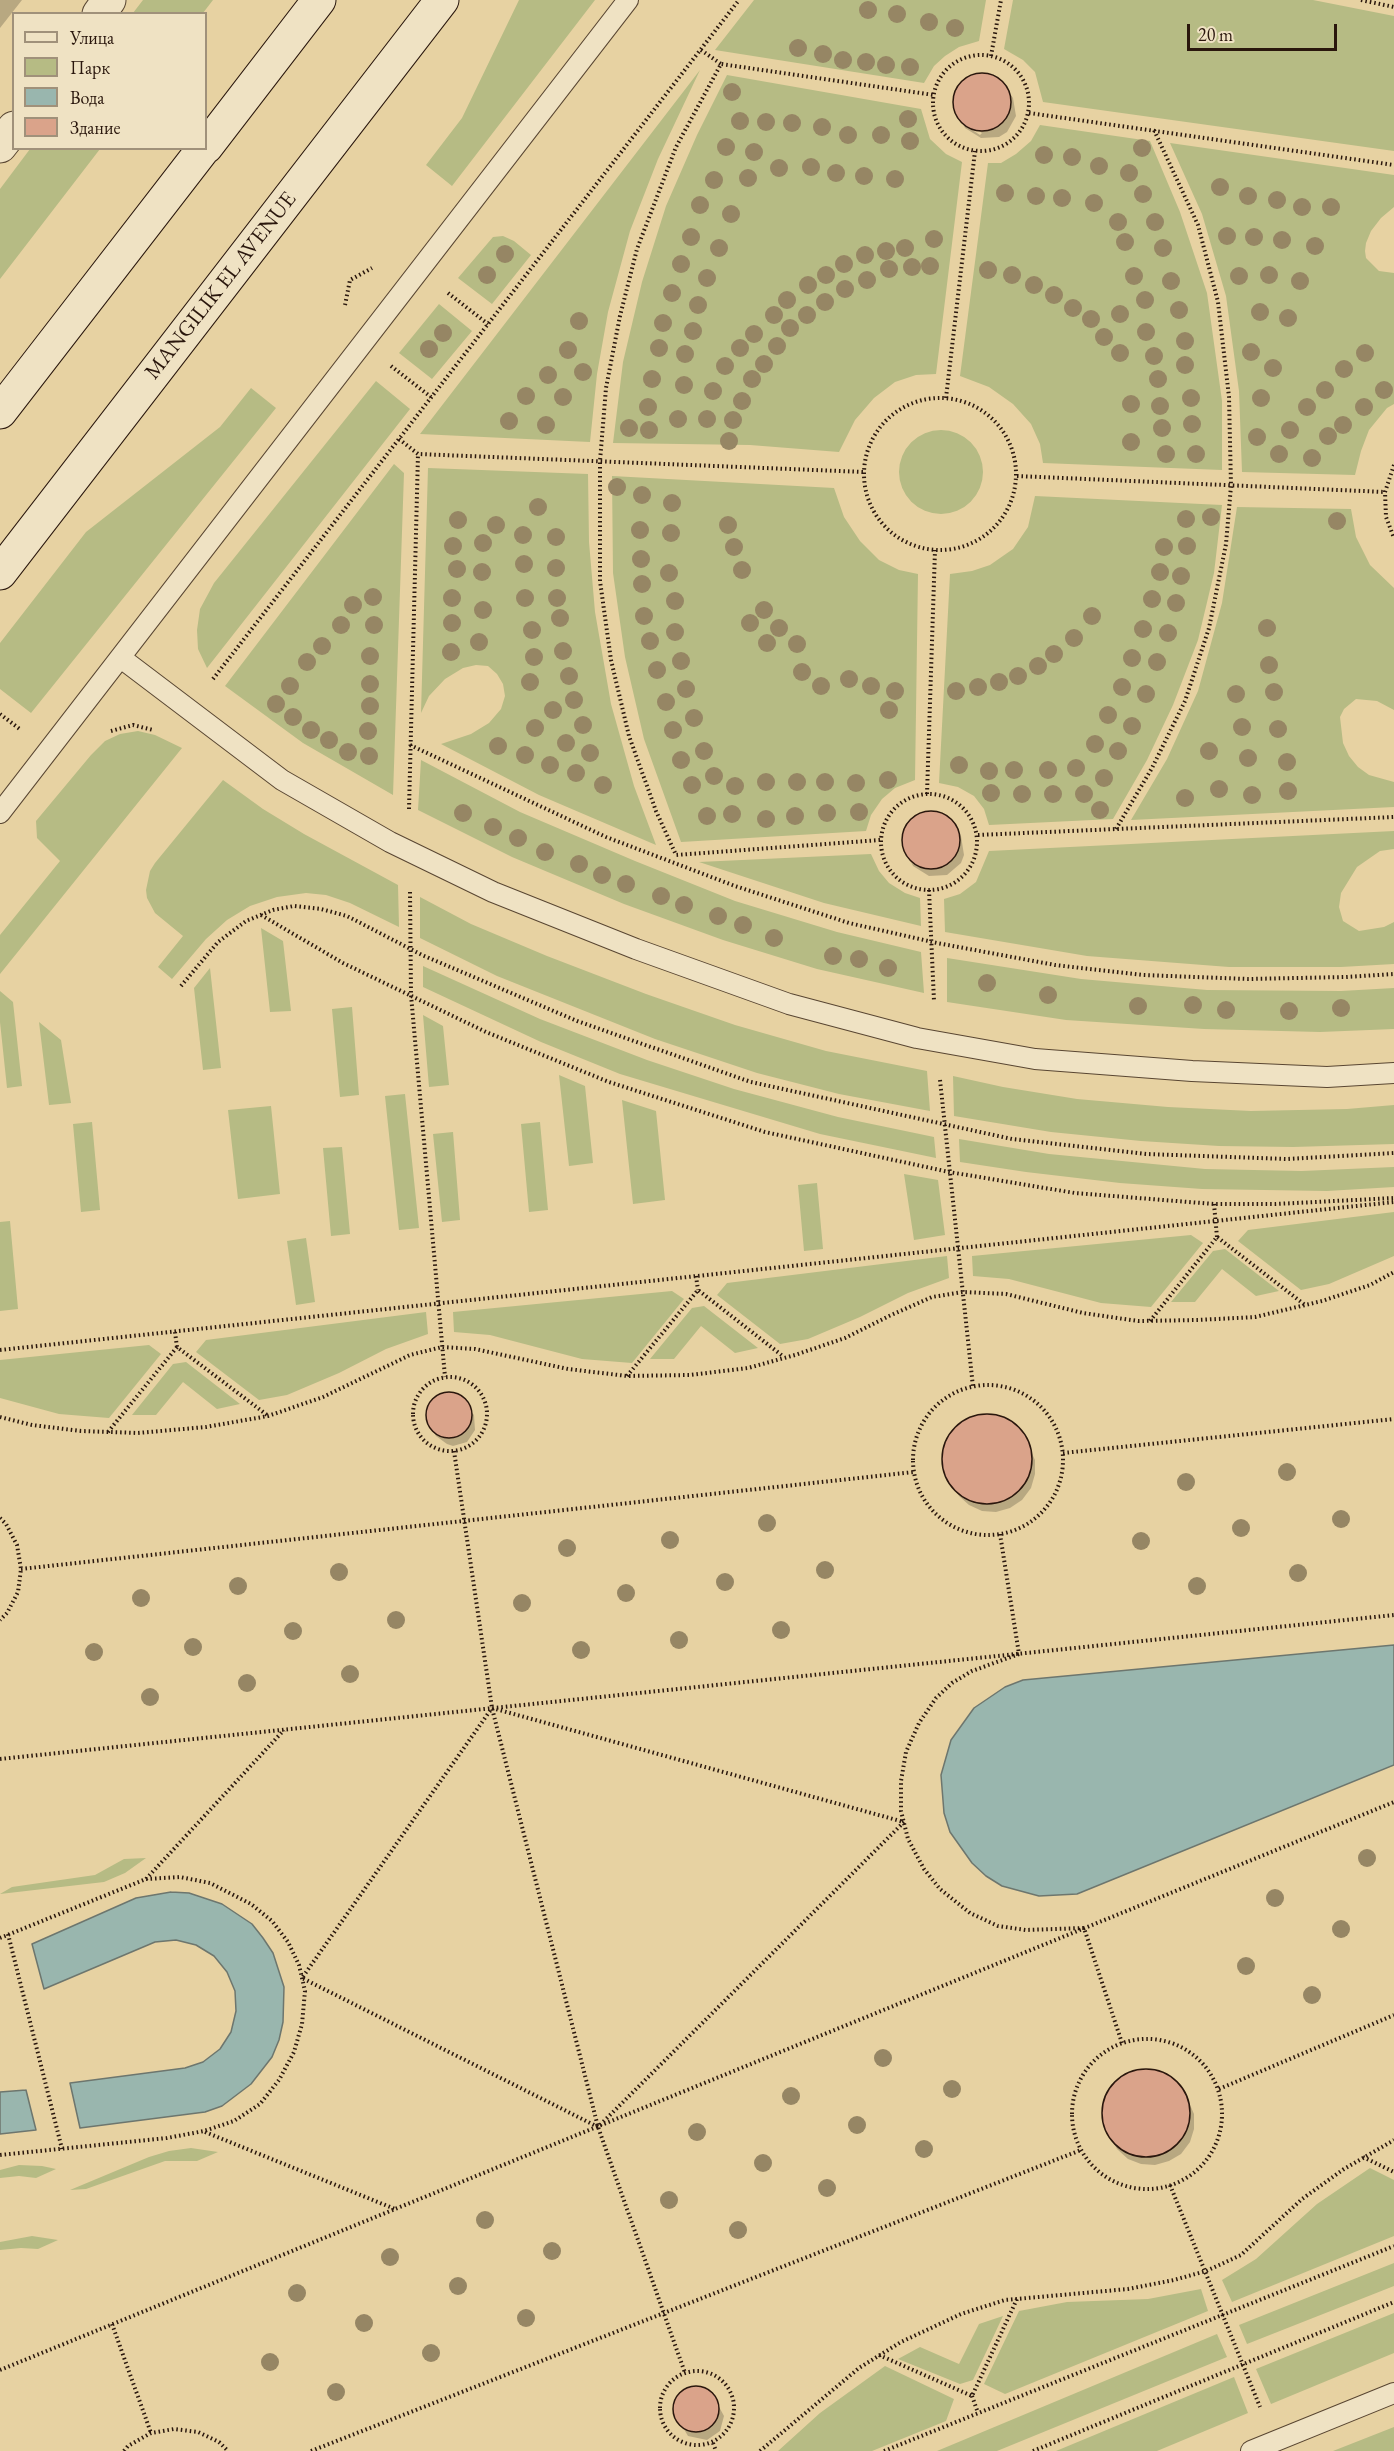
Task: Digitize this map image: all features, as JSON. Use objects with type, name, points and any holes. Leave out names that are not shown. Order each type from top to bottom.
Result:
[{"type":"main road","points":[[207,145],[319,0]]},
{"type":"main road","name":"MANGILIK EL AVENUE","points":[[0,573],[442,0]]},
{"type":"main road","points":[[0,146],[12,131]]},
{"type":"main road","points":[[0,412],[203,150]]},
{"type":"lane","points":[[0,813],[628,0]]},
{"type":"lane","points":[[121,658],[282,780],[390,842],[504,896],[636,949],[789,1004],[917,1038],[1035,1059],[1192,1071],[1327,1077],[1394,1073]]},
{"type":"lane","points":[[1251,2451],[1394,2393]]},
{"type":"path","points":[[213,679],[739,0]]},
{"type":"path","points":[[991,56],[1001,0]]},
{"type":"path","points":[[1361,0],[1394,7]]},
{"type":"path","points":[[700,50],[721,64],[934,95]]},
{"type":"path","points":[[969,56],[991,56],[1014,67],[1024,81],[1030,96],[1029,113],[1023,128],[1012,141],[997,149],[975,151],[952,142],[942,131],[935,117],[934,95],[943,73],[954,63],[969,56]]},
{"type":"path","points":[[676,855],[656,811],[629,736],[611,660],[600,581],[600,461],[606,388],[620,316],[637,249],[676,147],[721,64]]},
{"type":"path","points":[[1029,113],[1394,165]]},
{"type":"path","points":[[1116,829],[1152,768],[1185,701],[1211,617],[1226,544],[1231,486],[1229,396],[1218,302],[1198,225],[1154,130]]},
{"type":"path","points":[[946,398],[975,151]]},
{"type":"path","points":[[448,293],[488,324]]},
{"type":"path","points":[[389,365],[431,397]]},
{"type":"path","points":[[927,398],[946,398],[977,406],[998,423],[1012,445],[1017,470],[1014,496],[1003,519],[984,537],[961,548],[935,550],[911,545],[890,531],[874,512],[865,489],[864,465],[871,441],[885,420],[904,406],[927,398]]},
{"type":"path","points":[[399,439],[418,454],[864,472]]},
{"type":"path","points":[[409,809],[418,454]]},
{"type":"path","points":[[1394,465],[1385,492],[1386,516],[1394,538]]},
{"type":"path","points":[[1016,476],[1385,492]]},
{"type":"path","points":[[927,794],[935,550]]},
{"type":"path","points":[[0,714],[21,730]]},
{"type":"path","points":[[106,732],[133,725],[157,731]]},
{"type":"path","points":[[410,745],[606,837],[735,886],[849,923],[1055,965],[1143,975],[1248,979],[1394,974]]},
{"type":"path","points":[[916,795],[948,797],[962,806],[972,819],[978,835],[974,860],[960,880],[946,888],[929,890],[914,888],[889,870],[882,856],[880,840],[891,812],[902,802],[916,795]]},
{"type":"path","points":[[978,835],[1394,817]]},
{"type":"path","points":[[676,855],[880,840]]},
{"type":"path","points":[[673,861],[676,855]]},
{"type":"path","points":[[929,890],[934,1001]]},
{"type":"path","points":[[410,891],[411,996],[445,1377]]},
{"type":"path","points":[[181,986],[218,942],[246,921],[294,906],[321,909],[347,916],[410,949],[577,1022],[751,1082],[1012,1139],[1146,1154],[1287,1159],[1394,1153]]},
{"type":"path","points":[[261,915],[343,963],[486,1032],[632,1089],[765,1132],[949,1172],[1075,1193],[1214,1204],[1394,1200]]},
{"type":"path","points":[[939,1073],[974,1387]]},
{"type":"path","points":[[0,1350],[958,1249],[1394,1200]]},
{"type":"path","points":[[1150,1321],[1217,1237],[1214,1204]]},
{"type":"path","points":[[1217,1237],[1305,1305]]},
{"type":"path","points":[[0,1417],[32,1425],[81,1431],[138,1433],[206,1427],[268,1416],[323,1397],[410,1355],[442,1347],[475,1349],[568,1369],[627,1376],[713,1372],[748,1368],[784,1358],[845,1338],[932,1297],[963,1292],[1006,1294],[1083,1313],[1150,1321],[1255,1317],[1305,1305],[1370,1285],[1394,1272]]},
{"type":"path","points":[[696,1276],[698,1290],[784,1358]]},
{"type":"path","points":[[627,1376],[698,1290]]},
{"type":"path","points":[[175,1332],[177,1347],[268,1416]]},
{"type":"path","points":[[108,1432],[177,1347]]},
{"type":"path","points":[[445,1377],[457,1377],[477,1388],[488,1410],[483,1432],[476,1442],[454,1451],[429,1446],[420,1437],[413,1419],[415,1400],[422,1388],[432,1380],[445,1377]]},
{"type":"path","points":[[986,1385],[1009,1389],[1031,1399],[1048,1415],[1060,1436],[1063,1453],[1060,1483],[1049,1504],[1032,1521],[1011,1532],[986,1536],[960,1530],[938,1517],[922,1497],[914,1472],[914,1446],[923,1422],[940,1402],[963,1390],[986,1385]]},
{"type":"path","points":[[1063,1453],[1394,1419]]},
{"type":"path","points":[[454,1451],[492,1708],[597,2127],[685,2373]]},
{"type":"path","points":[[21,1569],[914,1472]]},
{"type":"path","points":[[0,1518],[6,1524],[17,1545],[21,1569],[18,1592],[7,1613],[0,1620]]},
{"type":"path","points":[[1000,1534],[1019,1654]]},
{"type":"path","points":[[0,1759],[1394,1615]]},
{"type":"path","points":[[1019,1654],[972,1671],[952,1683],[936,1698],[919,1723],[906,1752],[901,1781],[901,1811],[908,1839],[924,1869],[940,1889],[970,1913],[998,1926],[1026,1930],[1084,1928]]},
{"type":"path","points":[[492,1708],[904,1822]]},
{"type":"path","points":[[302,1978],[492,1708]]},
{"type":"path","points":[[146,1879],[285,1729]]},
{"type":"path","points":[[0,2370],[1394,1802]]},
{"type":"path","points":[[597,2127],[904,1822]]},
{"type":"path","points":[[0,1938],[146,1879],[180,1877],[210,1883],[251,1904],[272,1921],[288,1942],[299,1965],[305,1991],[302,2024],[294,2052],[279,2080],[260,2104],[234,2121],[204,2132],[167,2138],[0,2156]]},
{"type":"path","points":[[1084,1928],[1122,2043]]},
{"type":"path","points":[[8,1934],[63,2149]]},
{"type":"path","points":[[302,1978],[597,2127]]},
{"type":"path","points":[[1219,2089],[1394,2015]]},
{"type":"path","points":[[1145,2039],[1169,2041],[1190,2052],[1208,2069],[1219,2089],[1223,2113],[1219,2136],[1209,2158],[1192,2174],[1170,2185],[1145,2189],[1120,2184],[1098,2170],[1081,2150],[1073,2125],[1073,2100],[1082,2075],[1099,2056],[1122,2043],[1145,2039]]},
{"type":"path","points":[[204,2132],[396,2209]]},
{"type":"path","points":[[760,2451],[859,2368],[902,2342],[961,2314],[1005,2300],[1128,2289],[1174,2280],[1206,2271],[1241,2255],[1302,2199],[1363,2157],[1394,2140]]},
{"type":"path","points":[[311,2451],[1081,2150]]},
{"type":"path","points":[[1363,2157],[1394,2172]]},
{"type":"path","points":[[1170,2185],[1260,2408]]},
{"type":"path","points":[[884,2451],[1394,2246]]},
{"type":"path","points":[[978,2413],[972,2396],[1017,2299]]},
{"type":"path","points":[[1033,2451],[1394,2302]]},
{"type":"path","points":[[112,2324],[151,2433]]},
{"type":"path","points":[[879,2355],[972,2396]]},
{"type":"path","points":[[692,2371],[715,2375],[731,2393],[734,2415],[730,2427],[713,2443],[701,2446],[688,2445],[676,2440],[661,2420],[659,2406],[662,2394],[669,2383],[685,2373],[692,2371]]},
{"type":"path","points":[[124,2451],[128,2446],[151,2433],[174,2429],[198,2432],[219,2442],[228,2451]]},
{"type":"path","points":[[713,2443],[716,2451]]},
{"type":"green space","points":[[143,0],[213,0],[204,12],[134,12]]},
{"type":"green space","points":[[519,0],[595,0],[452,186],[426,165],[462,118]]},
{"type":"green space","points":[[754,0],[986,0],[979,41],[959,47],[945,56],[934,66],[924,83],[715,50]]},
{"type":"green space","points":[[1013,0],[1313,0],[1394,16],[1394,151],[1043,102],[1035,72],[1023,60],[1004,49]]},
{"type":"green space","points":[[700,70],[658,159],[630,231],[608,312],[597,374],[590,442],[420,434]]},
{"type":"green space","points":[[727,75],[921,109],[930,139],[946,154],[962,162],[936,374],[916,375],[895,382],[874,398],[855,420],[839,452],[750,445],[613,443],[623,362],[642,282],[666,206],[697,135]]},
{"type":"green space","points":[[1040,125],[1150,141],[1180,212],[1207,293],[1222,401],[1222,470],[1043,463],[1040,444],[1031,424],[1013,404],[989,387],[960,376],[988,163],[1001,163],[1016,154],[1031,141]]},
{"type":"green space","points":[[1170,143],[1394,175],[1394,207],[1371,231],[1365,251],[1366,258],[1379,271],[1394,273],[1394,404],[1387,408],[1369,430],[1355,475],[1242,472],[1239,391],[1226,296],[1202,214]]},
{"type":"green space","points":[[29,150],[99,150],[0,279],[0,189]]},
{"type":"green space","points":[[503,236],[514,241],[531,255],[492,304],[458,278],[493,237]]},
{"type":"green space","points":[[439,304],[472,331],[432,379],[399,353]]},
{"type":"green space","points":[[376,381],[410,409],[207,668],[198,649],[197,630],[200,609],[214,583]]},
{"type":"green space","points":[[251,388],[276,408],[31,713],[0,689],[0,643],[86,532],[220,427]]},
{"type":"green space","points":[[941,430],[957,433],[971,442],[980,456],[983,472],[980,488],[971,502],[957,511],[941,514],[925,511],[911,502],[902,488],[899,472],[902,456],[911,442],[925,433]]},
{"type":"green space","points":[[394,464],[404,473],[393,795],[303,743],[225,686]]},
{"type":"green space","points":[[428,468],[588,474],[589,542],[595,612],[611,704],[634,786],[656,845],[539,795],[441,744],[471,734],[489,723],[501,709],[505,696],[503,684],[488,666],[476,665],[463,668],[445,679],[429,696],[421,713]]},
{"type":"green space","points":[[612,476],[834,488],[844,517],[860,541],[879,560],[899,570],[918,574],[915,780],[895,788],[882,799],[871,815],[866,831],[681,842],[644,739],[625,657],[613,573]]},
{"type":"green space","points":[[1035,496],[1222,505],[1214,573],[1198,640],[1173,705],[1147,760],[1113,819],[989,825],[984,809],[974,796],[958,787],[939,783],[950,574],[972,571],[990,565],[1013,549],[1028,527]]},
{"type":"green space","points":[[1237,507],[1351,509],[1356,537],[1370,565],[1394,588],[1394,710],[1377,701],[1356,699],[1344,709],[1340,717],[1343,743],[1349,756],[1358,767],[1369,775],[1394,782],[1394,807],[1131,820],[1167,759],[1198,691],[1222,603]]},
{"type":"green space","points":[[138,731],[155,735],[182,748],[0,974],[0,935],[60,861],[37,838],[36,821],[105,741],[120,734]]},
{"type":"green space","points":[[421,760],[520,812],[735,901],[837,932],[921,952],[924,993],[817,969],[723,940],[624,904],[512,857],[418,810]]},
{"type":"green space","points":[[223,780],[263,809],[304,834],[398,885],[399,927],[350,903],[326,895],[306,893],[277,897],[250,906],[227,920],[206,939],[172,979],[158,967],[183,936],[155,913],[147,898],[146,890],[150,871]]},
{"type":"green space","points":[[1394,831],[1394,849],[1380,851],[1357,867],[1341,893],[1339,907],[1343,921],[1359,931],[1384,927],[1394,922],[1394,964],[1341,967],[1229,967],[1087,956],[945,932],[944,899],[960,894],[976,882],[989,851]]},
{"type":"green space","points":[[871,854],[879,871],[889,883],[905,893],[920,898],[921,926],[824,903],[699,862]]},
{"type":"green space","points":[[420,897],[471,924],[547,956],[735,1025],[826,1051],[927,1071],[930,1111],[839,1094],[757,1073],[655,1039],[497,976],[420,938]]},
{"type":"green space","points":[[261,928],[283,941],[291,1011],[270,1012]]},
{"type":"green space","points":[[947,958],[1081,979],[1207,990],[1341,991],[1394,988],[1394,1029],[1320,1032],[1204,1029],[1066,1020],[947,1002]]},
{"type":"green space","points":[[423,966],[540,1019],[647,1060],[734,1089],[838,1117],[934,1137],[936,1158],[820,1134],[620,1074],[541,1042],[423,987]]},
{"type":"green space","points":[[210,968],[221,1068],[203,1070],[194,988]]},
{"type":"green space","points":[[0,991],[13,1002],[22,1086],[7,1088],[0,1022]]},
{"type":"green space","points":[[352,1007],[359,1095],[340,1097],[332,1009]]},
{"type":"green space","points":[[423,1015],[443,1026],[449,1085],[429,1087]]},
{"type":"green space","points":[[39,1022],[61,1040],[71,1103],[49,1105]]},
{"type":"green space","points":[[559,1075],[585,1086],[593,1163],[569,1166]]},
{"type":"green space","points":[[953,1076],[1077,1099],[1168,1107],[1251,1111],[1347,1109],[1394,1105],[1394,1144],[1293,1147],[1219,1146],[1051,1132],[954,1116]]},
{"type":"green space","points":[[405,1094],[419,1228],[399,1230],[385,1096]]},
{"type":"green space","points":[[622,1100],[656,1111],[665,1200],[633,1204]]},
{"type":"green space","points":[[271,1106],[280,1194],[238,1199],[228,1110]]},
{"type":"green space","points":[[92,1122],[100,1210],[81,1212],[73,1124]]},
{"type":"green space","points":[[540,1122],[548,1210],[529,1212],[521,1124]]},
{"type":"green space","points":[[453,1132],[460,1220],[442,1222],[433,1134]]},
{"type":"green space","points":[[959,1139],[1049,1154],[1205,1169],[1302,1171],[1394,1167],[1394,1187],[1327,1191],[1202,1189],[1120,1183],[960,1162]]},
{"type":"green space","points":[[342,1147],[350,1234],[331,1236],[323,1148]]},
{"type":"green space","points":[[904,1174],[938,1180],[945,1235],[914,1240]]},
{"type":"green space","points":[[817,1183],[823,1249],[804,1251],[798,1185]]},
{"type":"green space","points":[[1394,1212],[1394,1256],[1329,1284],[1301,1290],[1238,1241],[1248,1230]]},
{"type":"green space","points":[[10,1221],[18,1309],[0,1311],[0,1222]]},
{"type":"green space","points":[[1191,1235],[1203,1243],[1151,1307],[1101,1303],[1009,1279],[973,1276],[972,1256]]},
{"type":"green space","points":[[306,1238],[315,1302],[296,1305],[287,1241]]},
{"type":"green space","points":[[1225,1249],[1279,1291],[1256,1296],[1222,1269],[1195,1302],[1171,1302],[1213,1251]]},
{"type":"green space","points":[[947,1256],[949,1278],[908,1293],[808,1339],[780,1344],[717,1295],[727,1283]]},
{"type":"green space","points":[[672,1291],[684,1299],[632,1363],[582,1359],[490,1335],[454,1332],[453,1312]]},
{"type":"green space","points":[[704,1306],[758,1348],[735,1353],[701,1326],[674,1359],[650,1359],[692,1308]]},
{"type":"green space","points":[[426,1312],[428,1334],[386,1349],[339,1373],[287,1395],[259,1400],[196,1352],[206,1340]]},
{"type":"green space","points":[[149,1345],[161,1354],[109,1418],[59,1414],[0,1398],[0,1360]]},
{"type":"green space","points":[[186,1362],[240,1404],[217,1409],[183,1382],[156,1415],[132,1415],[173,1364]]},
{"type":"green space","points":[[146,1858],[125,1873],[104,1882],[0,1894],[12,1887],[95,1875],[124,1859]]},
{"type":"green space","points":[[191,2148],[218,2152],[197,2161],[165,2161],[86,2189],[70,2190],[149,2157]]},
{"type":"green space","points":[[19,2165],[56,2169],[36,2178],[19,2176],[0,2178],[0,2170]]},
{"type":"green space","points":[[1370,2168],[1394,2180],[1394,2236],[1232,2302],[1222,2280],[1256,2259],[1317,2204]]},
{"type":"green space","points":[[32,2236],[58,2240],[38,2249],[0,2250],[0,2242]]},
{"type":"green space","points":[[1394,2263],[1394,2286],[1247,2344],[1239,2325]]},
{"type":"green space","points":[[1201,2289],[1208,2311],[1005,2394],[984,2384],[1019,2311],[1067,2302],[1148,2299]]},
{"type":"green space","points":[[1394,2313],[1394,2353],[1271,2404],[1256,2369]]},
{"type":"green space","points":[[1003,2316],[973,2380],[960,2384],[898,2359],[920,2347],[959,2364],[979,2324]]},
{"type":"green space","points":[[1217,2334],[1227,2357],[997,2451],[937,2451]]},
{"type":"green space","points":[[885,2366],[954,2399],[946,2421],[872,2451],[778,2451],[820,2413]]},
{"type":"green space","points":[[1234,2377],[1248,2413],[1157,2451],[1056,2451]]},
{"type":"green space","points":[[1394,2427],[1394,2451],[1333,2451]]},
{"type":"water","points":[[1394,1645],[1394,1765],[1077,1894],[1039,1896],[1002,1886],[972,1863],[950,1832],[944,1813],[941,1775],[951,1740],[974,1708],[1005,1687],[1023,1680]]},
{"type":"water","points":[[171,1892],[189,1893],[222,1904],[252,1924],[263,1938],[273,1953],[284,1987],[283,2022],[279,2040],[272,2057],[251,2084],[222,2106],[205,2112],[80,2128],[70,2083],[185,2068],[203,2062],[220,2049],[231,2032],[236,2011],[235,1991],[227,1972],[214,1956],[196,1945],[176,1940],[155,1942],[44,1989],[32,1944],[136,1898]]},
{"type":"water","points":[[26,2090],[36,2130],[0,2134],[0,2092]]},
{"type":"building","points":[[976,73],[988,73],[1003,81],[1011,96],[1011,108],[1003,123],[988,131],[976,131],[961,123],[953,108],[953,96],[961,81]]},
{"type":"building","points":[[925,811],[937,811],[952,819],[960,834],[960,846],[952,861],[937,869],[925,869],[910,861],[902,846],[902,834],[910,819]]},
{"type":"building","points":[[449,1392],[465,1399],[472,1415],[465,1431],[449,1438],[433,1431],[426,1415],[433,1399]]},
{"type":"building","points":[[987,1414],[1004,1418],[1019,1427],[1028,1442],[1032,1459],[1028,1476],[1019,1491],[1004,1500],[987,1504],[970,1500],[955,1491],[946,1476],[942,1459],[946,1442],[955,1427],[970,1418]]},
{"type":"building","points":[[1137,2069],[1155,2069],[1171,2076],[1183,2088],[1190,2104],[1190,2122],[1183,2138],[1171,2150],[1155,2157],[1137,2157],[1121,2150],[1109,2138],[1102,2122],[1102,2104],[1109,2088],[1121,2076]]},
{"type":"building","points":[[696,2386],[712,2393],[719,2409],[712,2425],[696,2432],[680,2425],[673,2409],[680,2393]]}]
